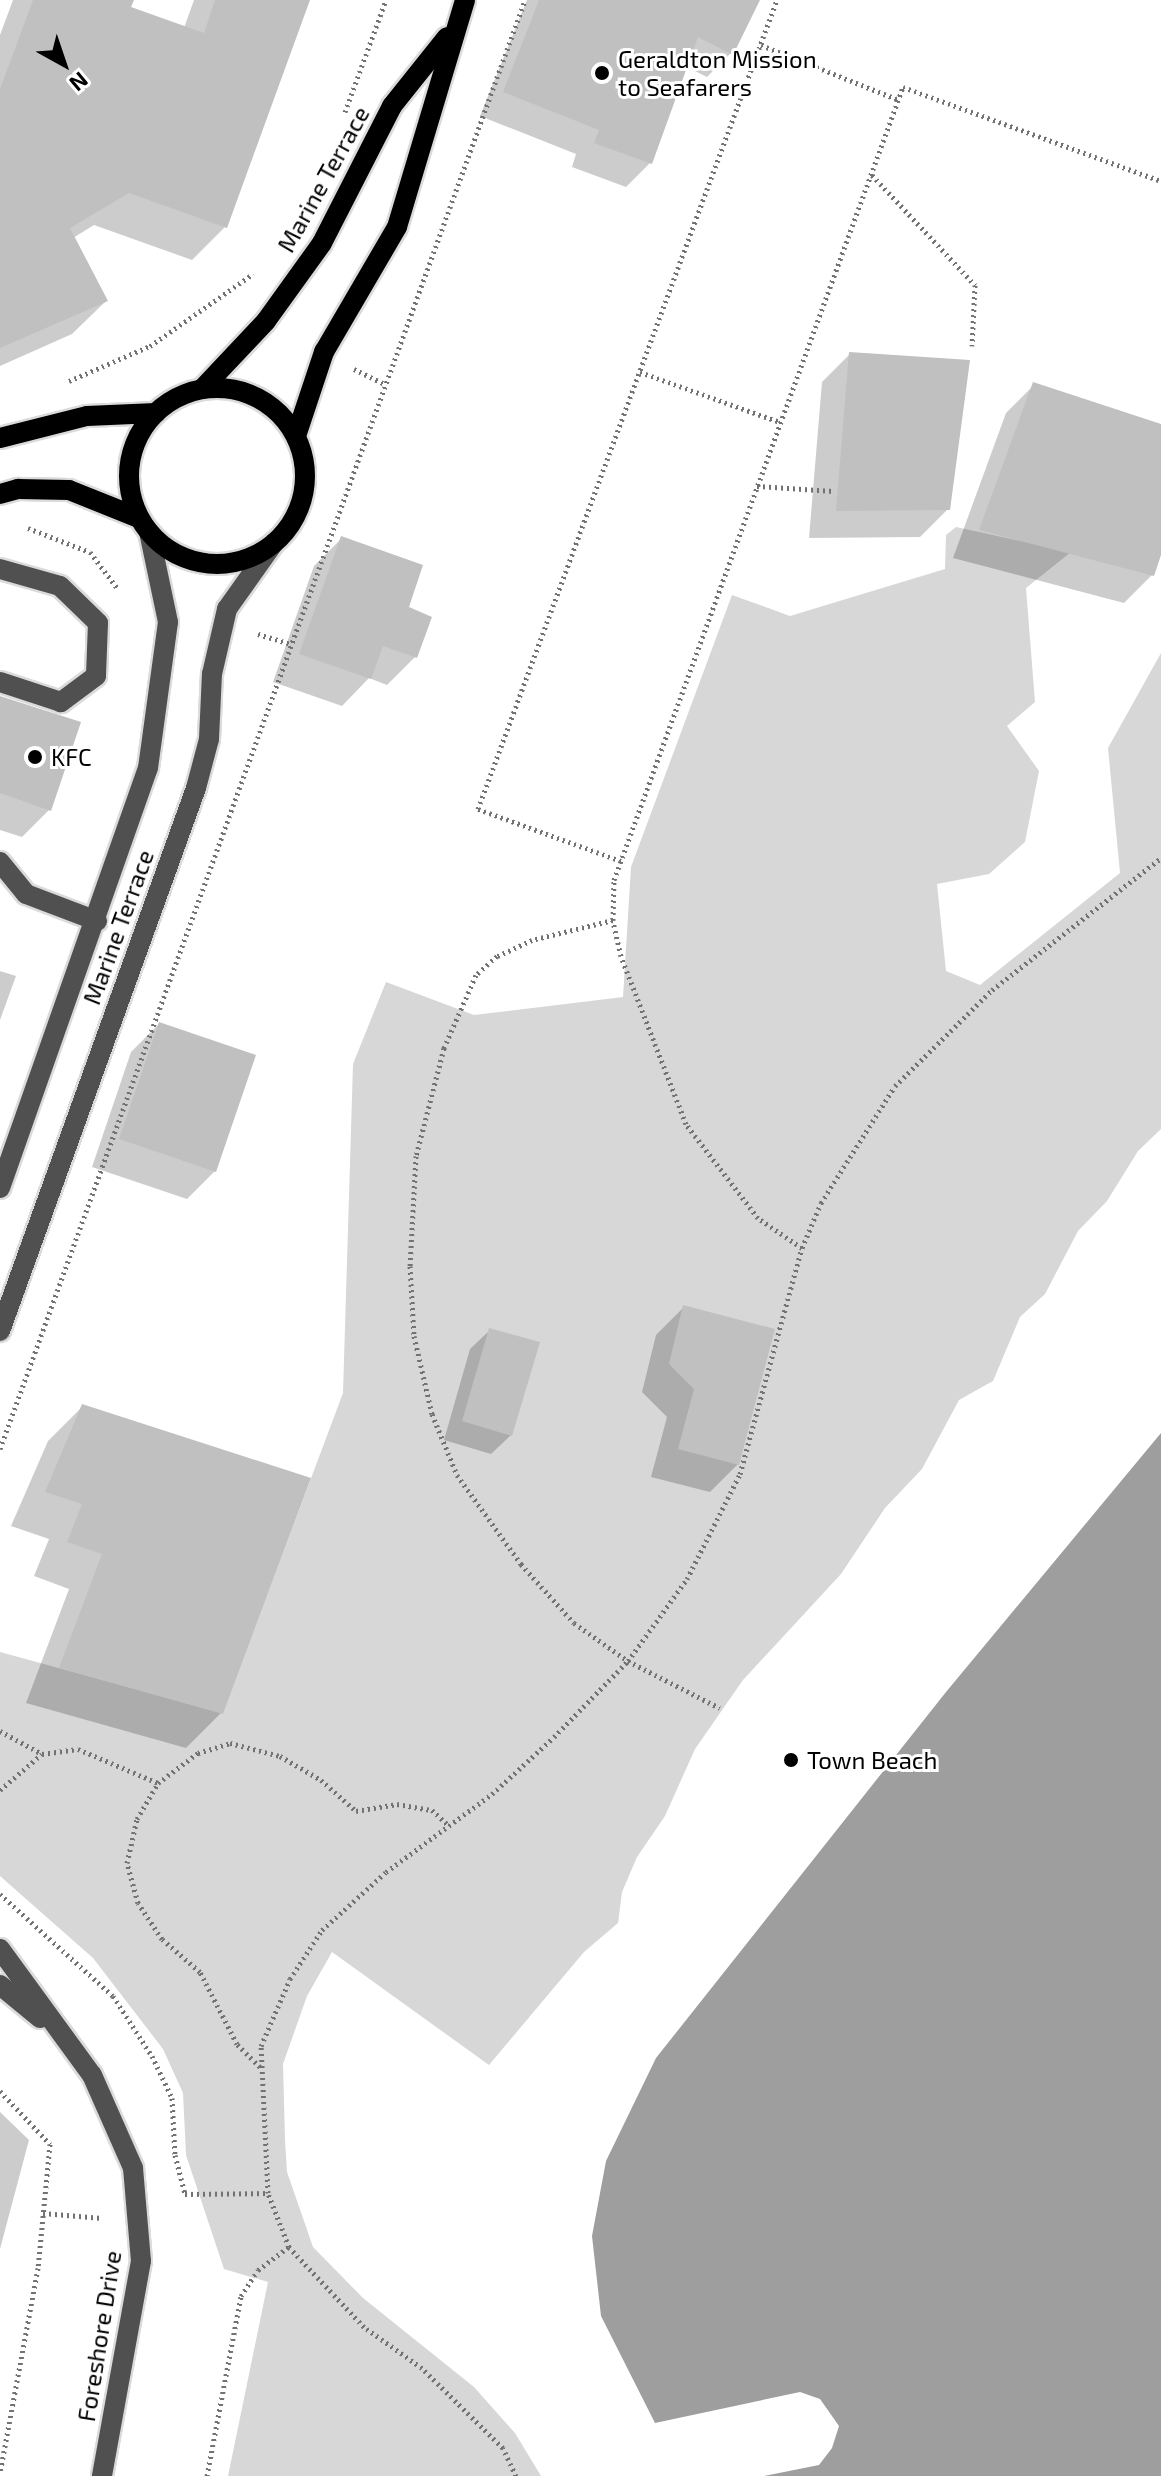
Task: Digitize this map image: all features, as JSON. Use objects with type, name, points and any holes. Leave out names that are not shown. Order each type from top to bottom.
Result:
[{"type":"main road","name":"Marine Terrace","points":[[296,436],[324,352],[397,227],[465,0]]},
{"type":"main road","name":"Marine Terrace","points":[[202,389],[266,321],[322,243],[392,106],[455,28]]},
{"type":"main road","points":[[0,494],[18,489],[69,490],[144,525],[169,550],[220,564],[247,559],[273,544],[293,521],[304,494],[305,464],[296,436],[279,413],[257,397],[231,388],[202,389],[177,397],[156,413],[142,430],[129,474],[144,525]]},
{"type":"main road","points":[[0,438],[87,416],[156,413]]},
{"type":"street","name":"Marine Terrace","points":[[0,1188],[97,921],[148,768],[168,622],[144,525]]},
{"type":"street","name":"Marine Terrace","points":[[0,1331],[196,788],[209,739],[212,674],[227,609],[273,544]]},
{"type":"street","points":[[0,569],[60,586],[98,623],[96,676],[61,702],[0,682]]},
{"type":"street","points":[[0,862],[26,894],[97,921]]},
{"type":"street","name":"Foreshore Drive","points":[[0,1949],[58,2033],[92,2075],[117,2123],[140,2209],[141,2261],[102,2476]]},
{"type":"street","name":"Foreshore Drive","points":[[0,1985],[58,2033]]},
{"type":"path","points":[[343,119],[386,0]]},
{"type":"path","points":[[0,1449],[525,0]]},
{"type":"path","points":[[621,861],[478,809],[777,0]]},
{"type":"path","points":[[761,45],[899,100]]},
{"type":"path","points":[[802,1248],[758,1218],[686,1124],[635,1000],[613,920],[614,880],[903,87],[1161,181]]},
{"type":"path","points":[[872,175],[975,285],[972,346]]},
{"type":"path","points":[[59,385],[150,346],[266,264]]},
{"type":"path","points":[[343,364],[385,384]]},
{"type":"path","points":[[640,372],[780,422]]},
{"type":"path","points":[[757,486],[833,491]]},
{"type":"path","points":[[14,525],[50,532],[90,552],[125,604]]},
{"type":"path","points":[[249,632],[291,644]]},
{"type":"path","points":[[516,2476],[503,2448],[422,2368],[364,2327],[289,2247],[268,2193],[261,2046],[290,1979],[322,1930],[386,1872],[492,1794],[628,1661],[687,1579],[740,1474],[802,1248],[821,1203],[895,1086],[992,990],[1161,858]]},
{"type":"path","points":[[613,920],[532,940],[497,956],[476,975],[444,1048],[416,1156],[410,1266],[414,1336],[432,1414],[457,1475],[521,1564],[574,1623],[628,1661],[720,1708]]},
{"type":"path","points":[[0,1731],[42,1754]]},
{"type":"path","points":[[261,2067],[237,2044],[200,1972],[162,1939],[138,1903],[127,1863],[137,1819],[158,1783],[198,1753],[230,1743],[280,1756],[321,1780],[356,1811],[397,1804],[432,1810],[449,1826]]},
{"type":"path","points":[[0,1790],[42,1754],[78,1749],[158,1783]]},
{"type":"path","points":[[0,1894],[113,1996],[152,2056],[172,2098],[175,2155],[185,2194],[268,2193]]},
{"type":"path","points":[[0,2091],[50,2144],[38,2268],[0,2473]]},
{"type":"path","points":[[43,2213],[100,2218]]},
{"type":"path","points":[[207,2476],[241,2296],[258,2270],[289,2247]]},
{"type":"shaded area","points":[[956,527],[1071,552],[1026,588],[1035,702],[1007,726],[1039,771],[1025,842],[989,874],[937,884],[946,971],[980,985],[1120,873],[1108,748],[1161,653],[1161,1129],[1138,1151],[1107,1201],[1078,1231],[1045,1294],[1020,1317],[993,1381],[959,1400],[922,1469],[885,1508],[841,1574],[743,1680],[695,1749],[665,1816],[637,1857],[622,1892],[618,1923],[584,1952],[489,2065],[332,1952],[307,1996],[283,2064],[287,2172],[313,2247],[363,2298],[474,2387],[515,2433],[541,2476],[228,2476],[268,2282],[224,2269],[186,2155],[183,2093],[163,2049],[93,1958],[0,1876],[0,1652],[223,1713],[343,1393],[353,1064],[386,982],[474,1015],[623,997],[631,867],[732,595],[790,616],[945,569],[946,535]]},
{"type":"shaded area","points":[[1161,1433],[1161,2476],[764,2476],[819,2465],[832,2448],[839,2426],[820,2399],[800,2392],[655,2423],[601,2316],[592,2236],[606,2161],[656,2058],[946,1692]]},
{"type":"building","points":[[33,0],[134,0],[131,7],[204,33],[215,0],[310,0],[227,228],[129,193],[70,228],[108,301],[0,348],[0,89]]},
{"type":"building","points":[[539,0],[760,0],[733,55],[698,37],[652,164],[594,143],[599,130],[503,92]]},
{"type":"building","points":[[849,352],[970,360],[950,510],[836,511]]},
{"type":"building","points":[[1033,382],[1161,424],[1161,555],[1154,576],[979,530]]},
{"type":"building","points":[[341,536],[423,565],[409,607],[432,617],[417,658],[383,646],[371,679],[299,654]]},
{"type":"building","name":"KFC","points":[[0,696],[81,722],[51,811],[0,793]]},
{"type":"building","points":[[159,1022],[256,1055],[216,1172],[119,1139]]},
{"type":"building","points":[[683,1305],[775,1329],[739,1465],[678,1449],[694,1389],[669,1364]]},
{"type":"building","points":[[489,1328],[540,1342],[512,1436],[462,1421]]},
{"type":"building","points":[[82,1404],[311,1478],[223,1714],[59,1668],[102,1554],[67,1542],[82,1504],[45,1492]]},
{"type":"place","name":"Geraldton Mission to Seafarers","points":[[602,73]]},
{"type":"place","name":"KFC","points":[[35,757]]},
{"type":"place","name":"Town Beach","points":[[791,1760]]}]
